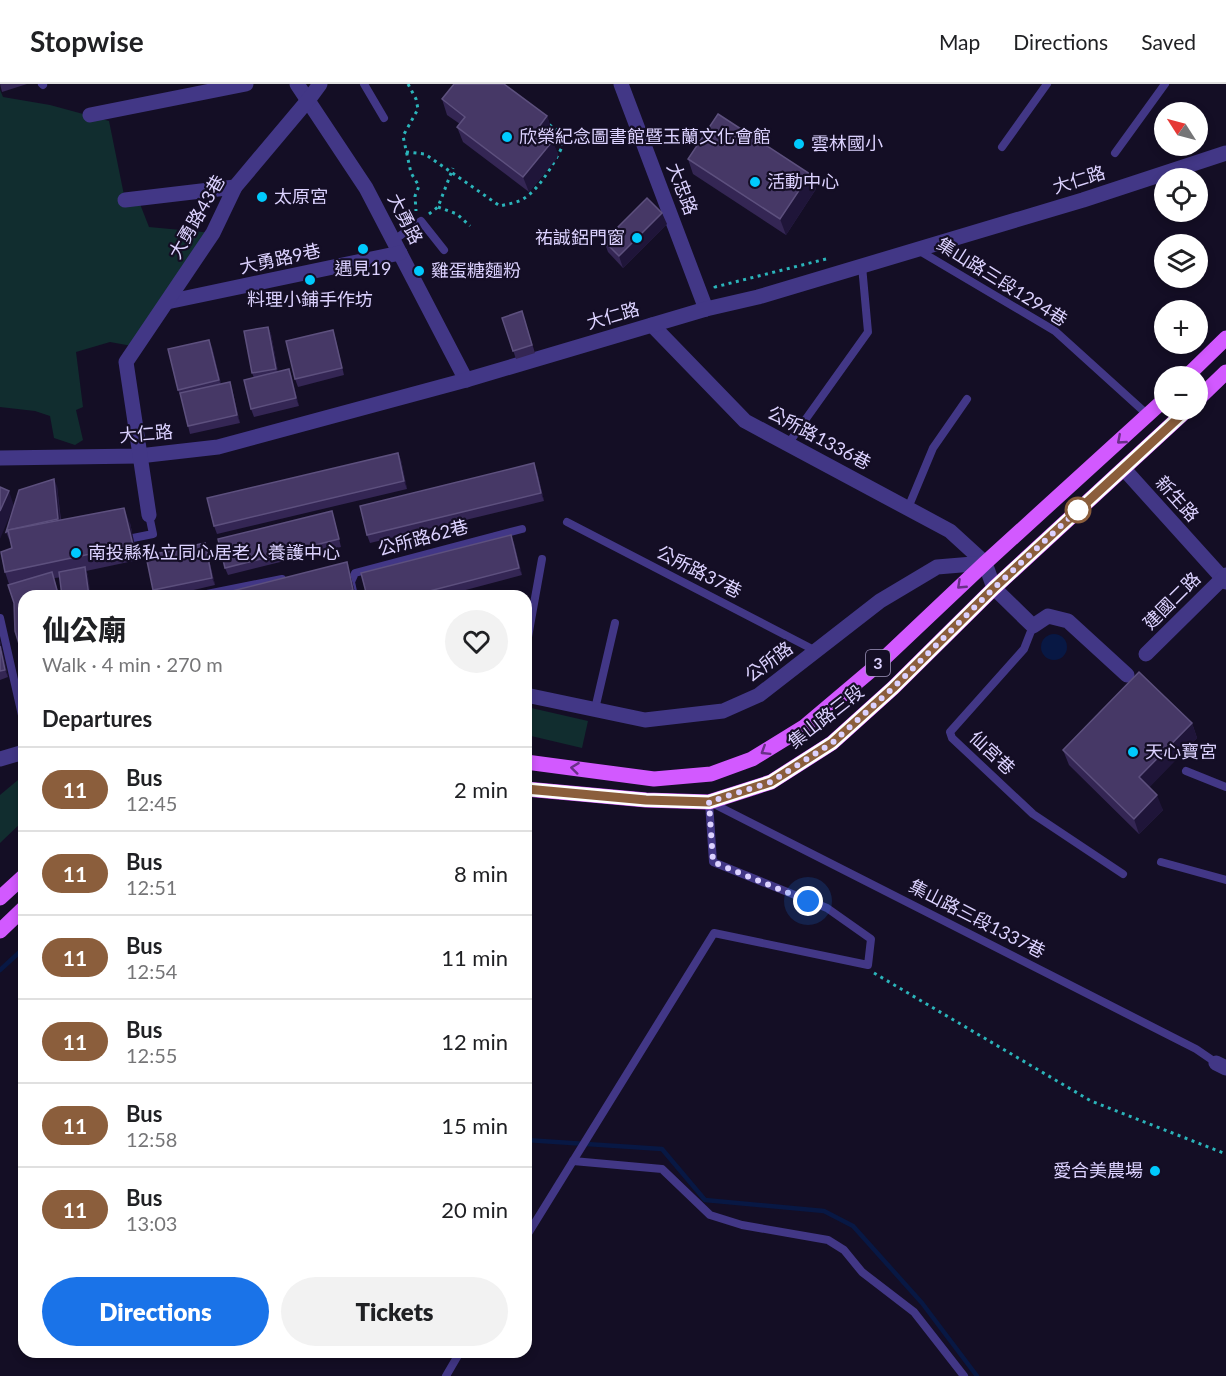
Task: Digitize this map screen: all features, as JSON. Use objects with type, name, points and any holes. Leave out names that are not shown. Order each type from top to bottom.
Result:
[{"type":"main road","points":[[1197,366],[1226,338]]},
{"type":"main road","points":[[1208,389],[1226,372]]},
{"type":"main road","name":"集山路三段","points":[[532,763],[654,778],[711,774],[752,759],[804,727],[866,674],[1154,411]]},
{"type":"main road","name":"集山路三段","points":[[532,790],[646,800],[709,802],[771,782],[832,743],[893,688],[994,588],[1176,420]]},
{"type":"main road","points":[[0,898],[18,882]]},
{"type":"main road","points":[[0,931],[18,914]]},
{"type":"street","points":[[90,115],[246,84]]},
{"type":"street","name":"大勇路","points":[[297,84],[366,188],[466,380]]},
{"type":"street","name":"大勇路43巷","points":[[149,515],[126,362],[213,233],[235,187],[320,84]]},
{"type":"street","name":"大忠路","points":[[621,84],[706,309]]},
{"type":"street","name":"大仁路","points":[[0,458],[139,456],[218,447],[466,380],[706,309],[758,297],[1083,200],[1226,153]]},
{"type":"street","points":[[124,200],[235,187]]},
{"type":"street","name":"大勇路9巷","points":[[167,302],[397,247]]},
{"type":"street","name":"公所路1336巷","points":[[652,325],[745,421],[950,531],[985,563]]},
{"type":"street","name":"新生路","points":[[1124,469],[1225,578]]},
{"type":"street","points":[[985,563],[994,588],[1033,626],[1048,616],[1068,621],[1127,675]]},
{"type":"street","name":"公所路","points":[[532,696],[645,720],[723,711],[759,695],[880,601],[937,567],[985,563]]},
{"type":"street","name":"建國二路","points":[[1146,654],[1225,578]]},
{"type":"street","points":[[0,759],[18,754]]},
{"type":"lane","points":[[364,84],[384,118]]},
{"type":"lane","points":[[1002,147],[1047,84]]},
{"type":"lane","points":[[1115,153],[1165,84]]},
{"type":"lane","points":[[397,247],[421,221],[444,250]]},
{"type":"lane","name":"集山路三段1294巷","points":[[917,249],[1054,331],[1149,416]]},
{"type":"lane","points":[[788,444],[868,332],[862,266]]},
{"type":"lane","points":[[908,508],[933,448],[966,399]]},
{"type":"lane","points":[[133,538],[153,534],[149,515]]},
{"type":"lane","name":"公所路37巷","points":[[567,522],[816,651]]},
{"type":"lane","name":"公所路62巷","points":[[353,590],[351,582],[355,573],[522,529]]},
{"type":"lane","points":[[532,615],[542,559]]},
{"type":"lane","points":[[231,590],[294,576]]},
{"type":"lane","points":[[0,618],[18,698]]},
{"type":"lane","points":[[595,709],[615,623]]},
{"type":"lane","name":"仙宮巷","points":[[1033,626],[1024,649],[950,732],[952,738],[1033,814],[1124,874]]},
{"type":"lane","points":[[1186,771],[1226,787]]},
{"type":"lane","points":[[532,1227],[714,933],[868,964],[871,939],[827,908],[713,862],[709,802]]},
{"type":"lane","name":"集山路三段1337巷","points":[[709,802],[1196,1050],[1223,1067]]},
{"type":"lane","points":[[1161,862],[1226,880]]},
{"type":"lane","points":[[576,1157],[662,1169],[710,1215],[742,1225],[828,1240],[844,1250],[862,1272],[914,1312],[964,1376]]},
{"type":"lane","points":[[446,1376],[456,1358]]},
{"type":"path","points":[[408,84],[416,99],[417,109],[403,136],[411,173],[419,186],[415,196],[415,207],[421,221],[438,207],[453,168]]},
{"type":"path","points":[[406,152],[425,154],[500,206],[526,197],[543,178],[563,145],[557,130],[548,124]]},
{"type":"path","points":[[438,207],[457,214],[470,226]]},
{"type":"path","points":[[711,276],[715,287],[837,256]]},
{"type":"path","points":[[845,960],[875,974],[1091,1101],[1226,1154]]},
{"type":"green space","points":[[0,90],[3,97],[50,105],[109,121],[125,200],[140,204],[149,227],[213,233],[132,346],[110,342],[76,352],[83,407],[76,410],[83,440],[75,445],[54,438],[50,416],[35,411],[0,407]]},
{"type":"green space","points":[[532,708],[588,721],[582,748],[532,736]]},
{"type":"green space","points":[[18,780],[18,826],[0,843],[0,795]]},
{"type":"water","points":[[1054,634],[1063,638],[1067,647],[1063,656],[1054,660],[1045,656],[1041,647],[1045,638]]},
{"type":"building","name":"欣榮紀念圖書館暨玉蘭文化會館","points":[[454,84],[504,84],[547,116],[538,128],[552,139],[551,143],[523,177],[457,127],[465,117],[442,99]]},
{"type":"building","name":"活動中心","points":[[718,114],[810,174],[780,219],[688,159]]},
{"type":"building","points":[[647,198],[662,213],[619,256],[604,241]]},
{"type":"building","points":[[522,311],[532,345],[513,351],[502,318]]},
{"type":"building","points":[[268,327],[276,369],[252,373],[244,331]]},
{"type":"building","points":[[333,330],[342,368],[295,379],[286,341]]},
{"type":"building","points":[[209,340],[219,380],[178,390],[168,349]]},
{"type":"building","points":[[289,369],[296,398],[251,409],[244,380]]},
{"type":"building","points":[[230,382],[237,415],[188,426],[180,393]]},
{"type":"building","points":[[398,453],[404,481],[214,526],[207,498]]},
{"type":"building","points":[[534,463],[541,493],[367,535],[360,506]]},
{"type":"building","points":[[54,479],[58,519],[6,532],[19,490]]},
{"type":"building","points":[[0,487],[9,491],[0,511]]},
{"type":"building","points":[[124,508],[133,545],[5,572],[1,552],[12,548],[8,530]]},
{"type":"building","points":[[332,511],[339,539],[225,568],[218,539]]},
{"type":"building","points":[[511,535],[519,568],[433,590],[365,590],[361,573]]},
{"type":"building","points":[[205,543],[212,578],[153,590],[146,556]]},
{"type":"building","points":[[347,562],[353,590],[236,590]]},
{"type":"building","points":[[85,567],[88,590],[61,590],[59,572]]},
{"type":"building","points":[[52,572],[57,590],[18,590],[18,641],[15,631],[14,603],[8,585]]},
{"type":"building","points":[[0,646],[5,670],[0,671]]},
{"type":"building","name":"天心寶宮","points":[[1139,672],[1192,723],[1139,777],[1157,795],[1134,819],[1063,750]]},
{"type":"waterway","points":[[0,970],[18,954]]},
{"type":"waterway","points":[[532,1140],[662,1149],[705,1200],[824,1211],[853,1226],[922,1303],[977,1376]]},
{"type":"bus line","name":"11","points":[[532,790],[646,800],[709,802],[771,782],[832,743],[893,688],[994,588],[1176,420]]},
{"type":"place","name":"欣榮紀念圖書館暨玉蘭文化會館","points":[[507,137]]},
{"type":"place","name":"雲林國小","points":[[799,144]]},
{"type":"place","name":"活動中心","points":[[755,182]]},
{"type":"place","name":"太原宮","points":[[262,197]]},
{"type":"place","name":"祐誠鋁門窗","points":[[637,238]]},
{"type":"place","name":"遇見19","points":[[363,249]]},
{"type":"place","name":"雞蛋糖麵粉","points":[[419,271]]},
{"type":"place","name":"料理小鋪手作坊","points":[[310,280]]},
{"type":"place","name":"南投縣私立同心居老人養護中心","points":[[76,553]]},
{"type":"place","name":"天心寶宮","points":[[1133,752]]},
{"type":"place","name":"愛合美農場","points":[[1155,1171]]},
{"type":"route","points":[[808,901],[713,862],[709,802],[771,782],[832,743],[893,688],[994,588],[1078,510]]}]
